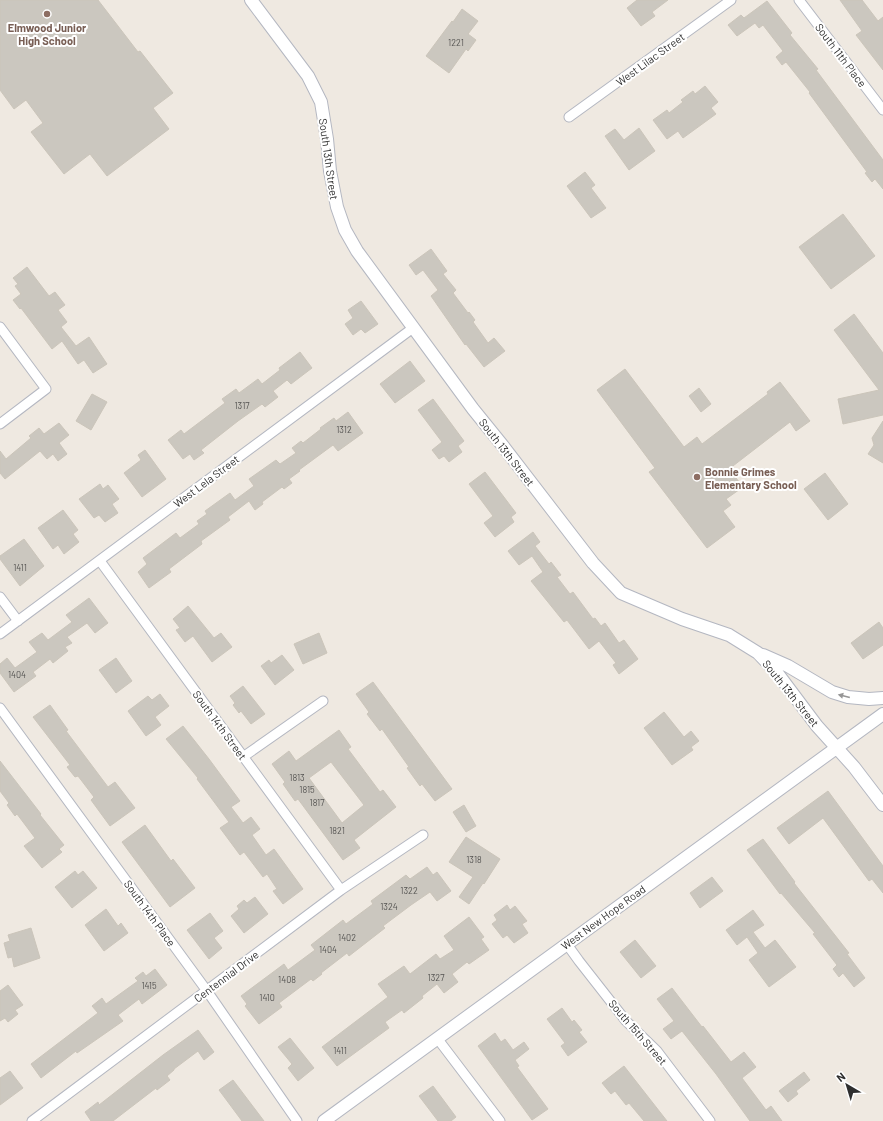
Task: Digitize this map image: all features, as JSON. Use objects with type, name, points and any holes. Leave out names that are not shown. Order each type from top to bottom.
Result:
[{"type":"street","name":"South 13th Street","points":[[251,0],[308,76],[321,102],[327,139],[330,172],[337,207],[345,230],[357,251],[473,409],[512,457],[593,563],[621,593],[682,619],[729,635],[758,653],[778,674],[817,726],[835,748],[854,767],[883,805]]},
{"type":"street","name":"West Lilac Street","points":[[569,117],[731,0]]},
{"type":"street","name":"South 11th Place","points":[[799,0],[883,110]]},
{"type":"street","points":[[0,327],[46,389],[0,424]]},
{"type":"street","name":"West Lela Street","points":[[0,634],[413,328]]},
{"type":"street","name":"South 14th Street","points":[[100,561],[341,890]]},
{"type":"street","points":[[0,597],[18,621]]},
{"type":"street","points":[[758,653],[788,666],[832,692],[848,697],[869,699],[883,698]]},
{"type":"street","points":[[243,757],[323,701]]},
{"type":"street","name":"South 14th Place","points":[[0,708],[207,991],[297,1121]]},
{"type":"street","name":"West New Hope Road","points":[[324,1121],[566,943],[883,714]]},
{"type":"street","name":"Centennial Drive","points":[[32,1121],[341,890],[423,835]]},
{"type":"street","name":"South 15th Street","points":[[566,943],[626,1020],[657,1051],[710,1121]]},
{"type":"street","points":[[438,1038],[500,1121]]},
{"type":"building","points":[[0,0],[98,0],[138,52],[140,51],[173,93],[153,108],[169,129],[107,176],[90,154],[64,174],[31,132],[43,123],[26,100],[14,109],[0,90]]},
{"type":"building","points":[[637,0],[668,0],[652,12],[655,16],[641,26],[627,8]]},
{"type":"building","points":[[840,0],[862,0],[878,21],[883,17],[883,70],[856,35],[862,31]]},
{"type":"building","points":[[767,1],[792,33],[790,35],[818,69],[816,70],[883,160],[883,189],[875,179],[872,182],[865,173],[867,172],[809,93],[810,92],[786,62],[782,65],[776,57],[783,51],[763,25],[759,28],[755,23],[737,36],[728,25],[741,15],[744,18]]},
{"type":"building","points":[[462,9],[478,21],[468,34],[476,40],[468,51],[466,49],[449,73],[426,56]]},
{"type":"building","points":[[705,86],[718,102],[711,108],[716,114],[683,138],[678,131],[667,139],[653,120],[667,110],[669,113],[683,102],[681,100],[693,91],[695,94]]},
{"type":"building","points":[[639,128],[655,151],[629,170],[605,136],[615,129],[624,140]]},
{"type":"building","points":[[585,172],[595,185],[591,188],[606,208],[591,218],[567,186]]},
{"type":"building","points":[[843,214],[875,256],[831,289],[799,247]]},
{"type":"building","points":[[431,249],[447,271],[443,274],[456,290],[453,293],[475,320],[473,322],[488,343],[494,338],[505,351],[484,367],[466,344],[465,345],[431,296],[438,290],[423,270],[416,275],[409,265]]},
{"type":"building","points":[[27,267],[49,296],[55,292],[65,305],[58,310],[67,322],[61,327],[76,346],[89,337],[107,364],[93,373],[84,360],[78,364],[62,341],[52,349],[21,308],[20,309],[13,300],[21,294],[15,286],[18,284],[13,278]]},
{"type":"building","points":[[361,301],[378,324],[365,333],[361,329],[353,335],[345,324],[353,318],[348,310]]},
{"type":"building","points":[[854,314],[883,353],[883,415],[843,424],[838,399],[879,390],[834,330]]},
{"type":"building","points":[[300,352],[312,368],[291,384],[287,380],[273,391],[278,397],[265,407],[262,404],[238,421],[201,450],[204,453],[194,460],[190,454],[183,459],[168,440],[181,430],[184,434],[225,403],[222,399],[236,389],[239,393],[258,379],[262,384],[280,370],[279,368]]},
{"type":"building","points":[[410,361],[425,381],[395,403],[380,384]]},
{"type":"building","points":[[625,369],[684,447],[697,437],[702,444],[768,394],[767,392],[780,382],[810,421],[796,431],[790,422],[729,469],[743,487],[726,499],[731,505],[723,511],[735,527],[707,548],[649,472],[655,468],[597,390]]},
{"type":"building","points":[[699,388],[711,404],[701,412],[689,396]]},
{"type":"building","points":[[92,394],[107,402],[91,430],[76,421]]},
{"type":"building","points":[[433,399],[464,441],[458,446],[462,452],[449,462],[444,456],[439,459],[432,450],[442,442],[418,410]]},
{"type":"building","points":[[348,412],[363,433],[338,451],[333,445],[289,479],[292,483],[284,489],[282,487],[262,502],[263,504],[255,510],[249,501],[228,517],[230,520],[201,541],[202,544],[169,569],[171,572],[149,588],[138,572],[147,564],[143,558],[176,533],[180,538],[199,524],[197,521],[207,514],[205,511],[230,493],[235,500],[254,486],[249,479],[276,460],[280,464],[296,453],[292,448],[301,441],[303,443],[334,418],[336,421]]},
{"type":"building","points":[[883,421],[883,463],[868,454],[874,445],[872,438]]},
{"type":"building","points":[[59,423],[69,435],[59,443],[67,454],[58,461],[53,454],[47,459],[40,451],[5,479],[0,473],[0,451],[6,459],[31,438],[29,436],[39,428],[44,434]]},
{"type":"building","points":[[145,450],[166,479],[142,497],[124,473],[141,460],[138,455]]},
{"type":"building","points":[[485,472],[516,513],[511,517],[514,522],[495,537],[484,523],[493,516],[469,484]]},
{"type":"building","points":[[825,473],[848,504],[828,520],[804,489]]},
{"type":"building","points":[[100,484],[103,489],[108,485],[119,499],[112,504],[118,513],[105,522],[99,515],[94,518],[79,499]]},
{"type":"building","points":[[63,510],[78,530],[73,534],[79,542],[64,554],[58,545],[53,549],[38,528]]},
{"type":"building","points":[[533,532],[540,542],[535,546],[549,564],[551,562],[561,575],[557,577],[570,594],[573,592],[593,619],[595,618],[601,626],[605,623],[619,643],[624,640],[638,659],[619,674],[613,665],[616,663],[599,641],[589,649],[567,620],[564,622],[531,581],[543,572],[532,556],[519,565],[508,551]]},
{"type":"building","points":[[24,539],[44,566],[20,586],[0,559],[0,556]]},
{"type":"building","points":[[89,598],[108,623],[95,633],[87,623],[67,637],[72,643],[65,647],[68,651],[53,663],[50,659],[33,672],[36,676],[14,692],[0,673],[0,664],[7,658],[15,668],[37,652],[29,642],[42,633],[48,640],[72,622],[66,615]]},
{"type":"building","points":[[188,606],[214,638],[221,633],[232,647],[212,662],[193,636],[185,642],[176,630],[180,628],[173,619]]},
{"type":"building","points":[[879,622],[883,628],[883,645],[863,659],[851,643]]},
{"type":"building","points":[[319,633],[327,653],[303,664],[294,644]]},
{"type":"building","points":[[282,655],[294,670],[275,685],[261,666],[269,660],[271,663]]},
{"type":"building","points":[[116,658],[132,681],[116,693],[99,670]]},
{"type":"building","points":[[373,682],[452,789],[435,801],[422,784],[420,786],[407,768],[409,767],[382,729],[380,731],[367,714],[369,712],[356,694]]},
{"type":"building","points":[[243,686],[265,714],[251,724],[241,711],[239,713],[233,705],[235,703],[230,696]]},
{"type":"building","points":[[160,694],[169,706],[155,717],[161,725],[146,736],[128,711],[148,696],[152,700]]},
{"type":"building","points":[[50,705],[68,730],[66,731],[108,787],[115,782],[135,808],[110,826],[91,800],[94,797],[78,776],[75,777],[67,767],[70,765],[33,717]]},
{"type":"building","points":[[664,712],[684,737],[691,731],[699,741],[691,747],[693,750],[672,765],[644,728]]},
{"type":"building","points":[[183,726],[240,801],[231,807],[243,823],[251,817],[260,829],[252,835],[266,855],[274,849],[303,889],[283,904],[273,891],[277,889],[267,874],[263,877],[244,852],[240,855],[220,828],[229,822],[197,779],[198,778],[166,739]]},
{"type":"building","points":[[339,730],[351,747],[348,749],[380,792],[383,790],[396,807],[354,840],[360,848],[343,860],[298,799],[295,801],[283,784],[285,782],[272,764],[289,751],[296,761]],"holes":[[[331,762],[364,805],[342,823],[309,778]]]},
{"type":"building","points":[[0,761],[64,845],[59,849],[62,852],[42,868],[24,846],[35,838],[17,814],[15,816],[7,805],[9,803],[0,791]]},
{"type":"building","points":[[828,791],[883,866],[883,893],[872,879],[869,881],[823,818],[789,844],[777,828]]},
{"type":"building","points":[[464,805],[476,826],[466,832],[453,812]]},
{"type":"building","points":[[145,825],[171,861],[173,859],[195,888],[170,907],[122,842]]},
{"type":"building","points":[[466,837],[500,859],[469,904],[459,897],[473,877],[449,862]]},
{"type":"building","points":[[763,839],[795,882],[794,883],[849,953],[847,954],[865,978],[854,987],[843,973],[839,977],[833,969],[837,965],[813,934],[815,933],[781,893],[780,894],[747,850]]},
{"type":"building","points":[[427,867],[433,875],[437,872],[451,891],[437,901],[430,892],[411,905],[383,926],[385,928],[349,956],[347,953],[313,981],[311,979],[279,1003],[282,1007],[259,1024],[245,1006],[247,1004],[241,996],[284,964],[288,970],[315,950],[311,945],[343,920],[346,924],[373,904],[371,901],[406,875],[410,879]]},
{"type":"building","points":[[75,871],[78,875],[83,871],[97,888],[72,908],[55,887]]},
{"type":"building","points":[[712,877],[723,891],[700,908],[690,893]]},
{"type":"building","points":[[255,897],[268,914],[244,933],[231,916],[239,909],[237,906],[244,900],[247,903]]},
{"type":"building","points":[[507,905],[510,910],[515,906],[527,921],[522,924],[528,933],[514,943],[507,935],[503,938],[492,924],[497,920],[494,915]]},
{"type":"building","points":[[106,909],[118,926],[121,923],[128,933],[104,951],[85,925]]},
{"type":"building","points":[[753,910],[764,925],[753,932],[765,948],[775,940],[796,967],[769,987],[749,960],[758,953],[747,937],[737,945],[726,930]]},
{"type":"building","points":[[210,913],[223,931],[214,938],[222,948],[209,959],[187,930]]},
{"type":"building","points":[[469,917],[484,937],[481,939],[489,950],[469,964],[467,962],[452,974],[458,982],[444,993],[437,984],[422,996],[423,998],[404,1013],[402,1010],[385,1022],[389,1028],[337,1066],[322,1047],[388,997],[378,984],[404,966],[410,974],[436,954],[440,959],[454,950],[444,936]]},
{"type":"building","points":[[31,928],[40,958],[14,967],[12,957],[8,958],[4,943],[10,941],[8,935]]},
{"type":"building","points":[[635,940],[656,966],[641,978],[620,952]]},
{"type":"building","points":[[155,969],[167,985],[142,1004],[139,999],[118,1015],[123,1021],[77,1053],[76,1051],[41,1078],[31,1064],[98,1013],[92,1006],[102,998],[106,1004],[138,981],[135,978],[143,972],[146,976]]},
{"type":"building","points":[[8,985],[23,1005],[15,1010],[18,1014],[8,1022],[5,1018],[0,1021],[0,991]]},
{"type":"building","points":[[672,988],[731,1062],[744,1052],[756,1067],[742,1078],[766,1110],[771,1106],[782,1121],[750,1121],[716,1074],[682,1031],[671,1039],[663,1029],[674,1021],[657,999]]},
{"type":"building","points":[[562,1008],[572,1022],[574,1020],[582,1030],[579,1032],[587,1042],[568,1056],[561,1046],[565,1043],[547,1019]]},
{"type":"building","points":[[198,1030],[214,1052],[204,1060],[198,1051],[167,1076],[170,1080],[157,1090],[156,1088],[113,1121],[91,1121],[85,1112],[98,1102],[99,1105],[163,1055]]},
{"type":"building","points":[[495,1033],[501,1042],[505,1039],[513,1050],[524,1042],[529,1049],[515,1060],[519,1066],[517,1067],[548,1109],[532,1120],[478,1046]]},
{"type":"building","points":[[290,1038],[314,1068],[298,1081],[288,1068],[292,1064],[278,1047]]},
{"type":"building","points":[[624,1066],[667,1121],[644,1121],[629,1103],[626,1105],[615,1091],[611,1094],[602,1083]]},
{"type":"building","points":[[10,1071],[23,1088],[0,1105],[0,1078]]},
{"type":"building","points":[[804,1072],[810,1080],[796,1091],[798,1094],[788,1102],[779,1091]]},
{"type":"building","points":[[233,1080],[264,1121],[242,1121],[219,1090]]},
{"type":"building","points":[[433,1086],[456,1117],[451,1121],[438,1121],[419,1096]]},
{"type":"place","name":"Elmwood Junior High School","points":[[47,14]]},
{"type":"place","name":"Bonnie Grimes Elementary School","points":[[697,477]]}]
